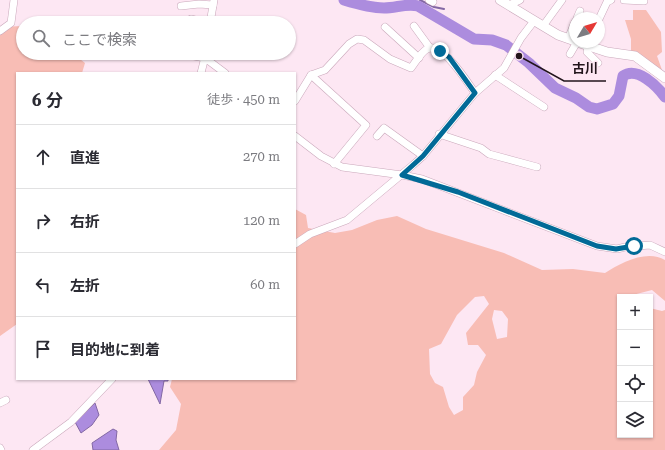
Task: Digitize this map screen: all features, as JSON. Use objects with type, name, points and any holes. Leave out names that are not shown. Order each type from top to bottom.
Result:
[{"type":"main road","points":[[500,0],[534,21],[569,39]]},
{"type":"main road","points":[[597,48],[607,52],[635,56],[665,78]]},
{"type":"street","points":[[13,17],[14,0]]},
{"type":"street","points":[[0,31],[10,26],[17,0]]},
{"type":"street","points":[[508,5],[520,0]]},
{"type":"street","points":[[543,26],[562,0]]},
{"type":"street","points":[[602,12],[608,0]]},
{"type":"street","points":[[624,0],[644,1]]},
{"type":"street","points":[[181,6],[213,2],[210,16]]},
{"type":"street","points":[[296,243],[310,234],[346,220],[423,156],[439,134],[475,93],[504,68],[534,21]]},
{"type":"street","points":[[414,26],[430,48],[440,51],[449,57],[475,93]]},
{"type":"street","points":[[385,27],[419,58]]},
{"type":"street","points":[[296,99],[311,75],[325,70],[349,44],[357,39],[364,40],[390,59],[411,68],[426,49],[430,48]]},
{"type":"street","points":[[570,54],[572,48]]},
{"type":"street","points":[[588,48],[588,52],[598,62]]},
{"type":"street","points":[[202,72],[205,60]]},
{"type":"street","points":[[211,60],[224,72]]},
{"type":"street","points":[[311,75],[366,125],[334,164]]},
{"type":"street","points":[[495,75],[544,107]]},
{"type":"street","points":[[377,136],[384,128],[423,156]]},
{"type":"street","points":[[439,134],[481,148],[489,154],[537,167]]},
{"type":"street","points":[[296,137],[334,164],[342,167],[402,175],[458,192],[597,246],[616,249],[650,245],[665,252]]},
{"type":"street","points":[[33,450],[71,422],[111,380]]},
{"type":"shaded area","points":[[633,10],[646,10],[661,32],[662,52],[657,56],[662,70],[637,53],[631,51],[631,39],[625,20],[633,20]]},
{"type":"shaded area","points":[[16,26],[16,60],[81,60],[85,63],[82,72],[16,72],[16,325],[0,336],[0,27]]},
{"type":"shaded area","points":[[296,210],[306,215],[308,228],[335,233],[352,230],[377,220],[397,216],[426,229],[504,253],[542,270],[573,269],[605,273],[618,265],[642,257],[658,257],[665,260],[665,301],[652,290],[636,294],[617,294],[617,438],[653,438],[653,309],[662,311],[665,310],[665,450],[159,450],[176,430],[181,404],[170,387],[172,380],[296,380]],"holes":[[[484,296],[489,304],[466,333],[468,345],[478,345],[486,355],[477,372],[474,385],[463,397],[463,410],[454,415],[449,407],[443,387],[435,383],[430,374],[429,349],[441,344],[457,315],[475,297]],[[494,310],[502,311],[508,319],[507,337],[497,339],[492,319]]]},
{"type":"shaded area","points":[[148,380],[168,380],[164,381],[160,404]]},
{"type":"shaded area","points":[[95,403],[99,415],[92,425],[81,433],[75,422]]},
{"type":"shaded area","points":[[113,429],[117,431],[116,440],[119,450],[93,450],[92,443]]},
{"type":"waterway","points":[[344,0],[364,6],[379,8],[410,5],[418,6],[474,39],[492,40],[506,45],[529,63],[555,88],[576,98],[589,107],[597,109],[613,104],[619,96],[623,76],[628,74],[640,75],[652,83],[665,97]]},
{"type":"waterway","points":[[420,0],[434,7],[444,9]]},
{"type":"place","name":"古川","points":[[519,56]]},
{"type":"route","points":[[440,51],[449,57],[475,93],[439,134],[423,156],[402,175],[422,179],[458,192],[597,246],[616,249],[634,246]]}]
